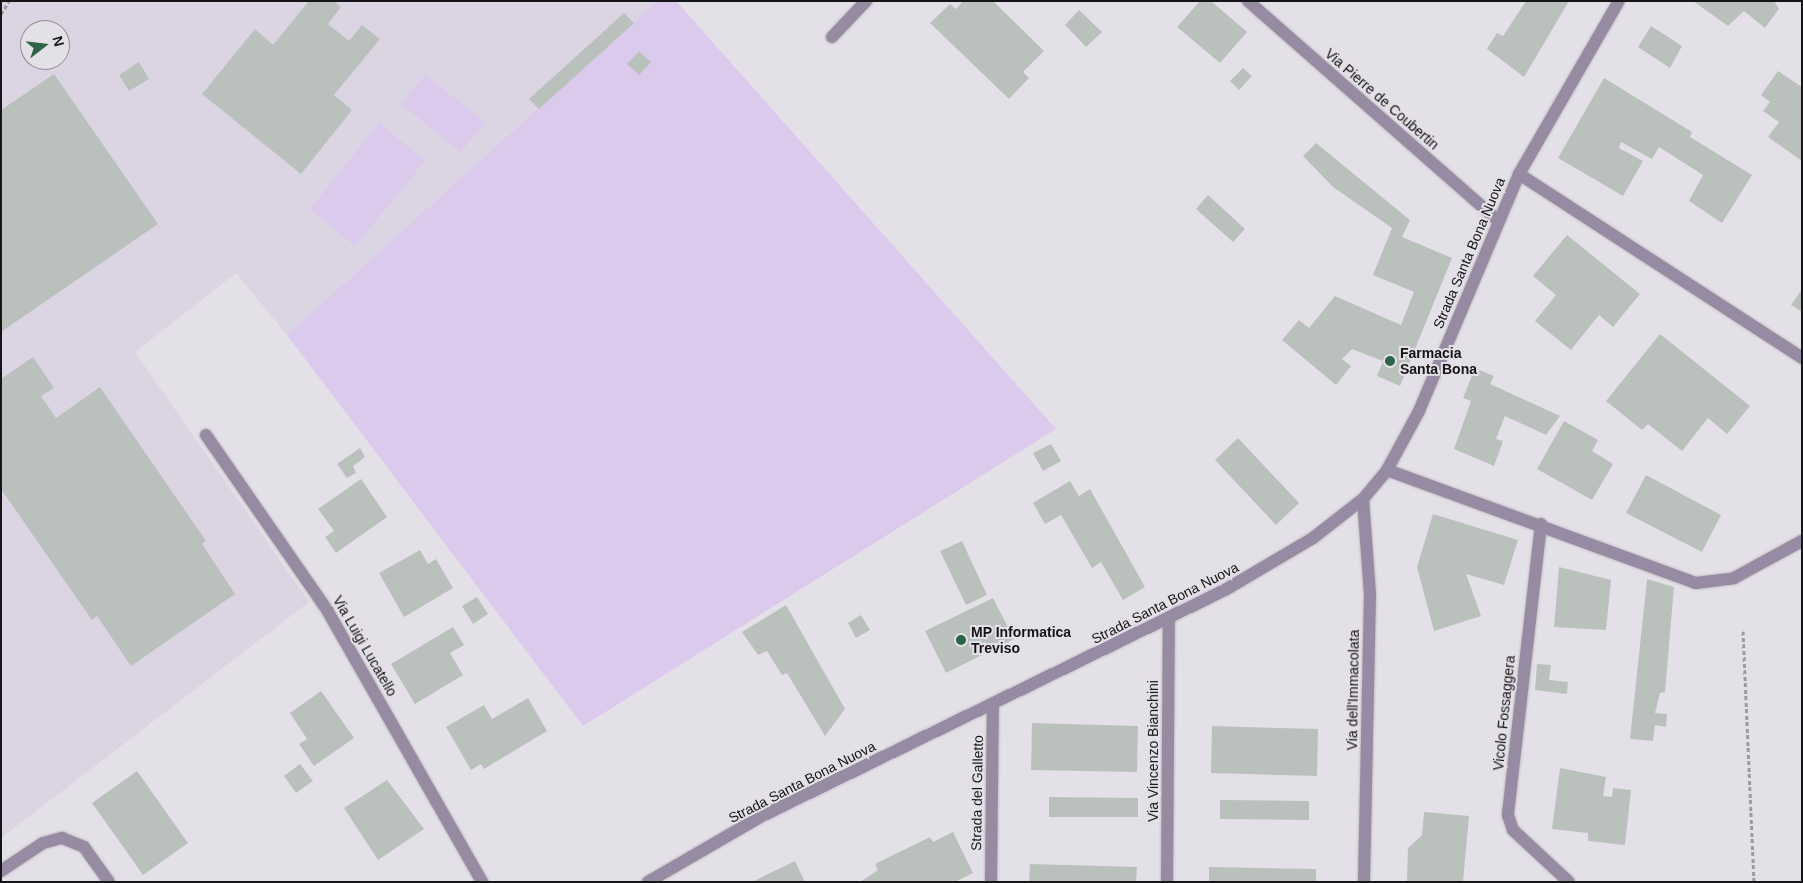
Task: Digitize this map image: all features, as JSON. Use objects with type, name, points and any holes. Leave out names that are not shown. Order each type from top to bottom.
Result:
[{"type":"street","points":[[832,37],[866,1]]},
{"type":"street","name":"Via Pierre de Coubertin","points":[[1248,1],[1497,220]]},
{"type":"street","name":"Strada Santa Bona Nuova","points":[[648,882],[760,817],[1169,620],[1290,552],[1363,499],[1387,470],[1419,411],[1497,220],[1519,174],[1619,1]]},
{"type":"street","name":"Strada Santa Bona Nuova","points":[[1519,174],[1802,358]]},
{"type":"street","name":"Via Luigi Lucatello","points":[[206,436],[327,610],[482,882]]},
{"type":"street","points":[[1387,470],[1541,524],[1696,583],[1734,578],[1802,541]]},
{"type":"street","name":"Via dell'Immacolata","points":[[1363,499],[1370,594],[1364,882]]},
{"type":"street","name":"Vicolo Fossaggera","points":[[1541,524],[1508,815],[1513,830],[1568,882]]},
{"type":"street","name":"Via Vincenzo Bianchini","points":[[1167,882],[1169,620]]},
{"type":"street","name":"Strada del Galletto","points":[[991,882],[993,704]]},
{"type":"street","points":[[1,871],[43,843],[62,838],[84,847],[109,882]]},
{"type":"path","points":[[1,14],[10,1]]},
{"type":"path","points":[[1743,631],[1754,882]]},
{"type":"shaded area","points":[[1,1],[657,1],[287,335],[236,273],[135,352],[309,602],[1,838]]},
{"type":"shaded area","points":[[657,1],[676,1],[1056,429],[583,726],[287,335]]},
{"type":"shaded area","points":[[425,75],[485,122],[461,152],[401,104]]},
{"type":"shaded area","points":[[379,123],[425,161],[355,246],[310,209]]},
{"type":"building","points":[[309,1],[334,1],[341,7],[328,24],[349,41],[362,25],[380,39],[334,95],[352,110],[301,174],[202,94],[255,29],[273,45]]},
{"type":"building","points":[[963,1],[993,1],[1044,51],[1023,72],[1029,78],[1009,99],[930,23],[950,4],[956,9]]},
{"type":"building","points":[[1200,1],[1211,1],[1247,32],[1220,63],[1177,27]]},
{"type":"building","points":[[1526,1],[1569,1],[1524,77],[1487,49],[1497,33],[1503,36]]},
{"type":"building","points":[[1693,1],[1774,1],[1779,9],[1765,28],[1744,11],[1728,26]]},
{"type":"building","points":[[1079,10],[1102,32],[1086,47],[1065,25]]},
{"type":"building","points":[[624,13],[634,23],[539,109],[529,99]]},
{"type":"building","points":[[1651,26],[1682,46],[1670,68],[1638,47]]},
{"type":"building","points":[[639,51],[651,62],[639,75],[627,64]]},
{"type":"building","points":[[139,62],[149,79],[129,91],[119,75]]},
{"type":"building","points":[[1243,68],[1252,76],[1239,90],[1230,81]]},
{"type":"building","points":[[1778,71],[1802,87],[1802,161],[1768,137],[1779,122],[1763,111],[1770,102],[1761,95]]},
{"type":"building","points":[[54,74],[158,224],[1,332],[1,110]]},
{"type":"building","points":[[1604,78],[1692,132],[1690,137],[1752,175],[1722,223],[1689,201],[1703,175],[1659,147],[1652,159],[1621,142],[1619,148],[1643,161],[1623,196],[1558,158]]},
{"type":"building","points":[[1316,143],[1410,220],[1402,237],[1452,258],[1400,386],[1377,376],[1383,361],[1352,349],[1342,359],[1351,366],[1336,385],[1282,340],[1299,320],[1309,328],[1335,296],[1401,325],[1414,292],[1373,275],[1392,228],[1333,187],[1303,156]]},
{"type":"building","points":[[1208,195],[1245,229],[1233,242],[1196,209]]},
{"type":"building","points":[[1567,235],[1640,294],[1613,327],[1599,315],[1571,350],[1535,321],[1556,295],[1533,276]]},
{"type":"building","points":[[1802,289],[1802,312],[1791,305]]},
{"type":"building","points":[[1660,334],[1750,406],[1727,434],[1708,418],[1682,451],[1648,424],[1642,430],[1606,401]]},
{"type":"building","points":[[33,357],[54,388],[41,396],[56,418],[100,387],[206,541],[202,544],[235,594],[131,666],[97,616],[92,620],[1,489],[1,379]]},
{"type":"building","points":[[1475,368],[1494,376],[1490,384],[1560,416],[1546,435],[1505,416],[1496,439],[1503,441],[1494,466],[1454,449],[1471,401],[1463,398]]},
{"type":"building","points":[[1564,421],[1598,440],[1592,451],[1613,464],[1592,500],[1537,469]]},
{"type":"building","points":[[1238,438],[1299,503],[1276,525],[1215,460]]},
{"type":"building","points":[[1051,444],[1061,461],[1043,471],[1033,453]]},
{"type":"building","points":[[360,448],[365,457],[353,466],[356,473],[347,478],[337,464]]},
{"type":"building","points":[[1646,475],[1721,515],[1702,552],[1626,513]]},
{"type":"building","points":[[361,479],[387,517],[336,553],[325,537],[334,531],[318,509]]},
{"type":"building","points":[[1070,481],[1079,496],[1090,489],[1145,587],[1123,600],[1101,562],[1092,568],[1061,515],[1045,524],[1033,503]]},
{"type":"building","points":[[1433,514],[1518,540],[1504,585],[1466,574],[1481,616],[1434,631],[1417,567]]},
{"type":"building","points":[[962,541],[987,595],[966,605],[940,551]]},
{"type":"building","points":[[420,550],[428,564],[436,559],[453,588],[404,617],[379,573]]},
{"type":"building","points":[[1559,567],[1611,580],[1606,630],[1554,627]]},
{"type":"building","points":[[1647,579],[1674,587],[1665,692],[1660,693],[1655,713],[1667,714],[1666,727],[1655,725],[1653,741],[1630,739]]},
{"type":"building","points":[[477,597],[488,614],[473,624],[462,606]]},
{"type":"building","points":[[993,598],[1014,639],[946,673],[925,631]]},
{"type":"building","points":[[786,605],[845,709],[825,736],[787,673],[782,675],[767,651],[758,655],[742,632]]},
{"type":"building","points":[[861,615],[870,630],[856,638],[848,623]]},
{"type":"building","points":[[453,627],[464,645],[450,653],[463,675],[415,704],[391,664]]},
{"type":"building","points":[[1537,664],[1551,665],[1549,680],[1568,682],[1567,694],[1535,690]]},
{"type":"building","points":[[321,691],[354,738],[314,766],[299,744],[307,739],[290,713]]},
{"type":"building","points":[[528,698],[547,731],[484,769],[481,764],[471,770],[446,727],[484,705],[492,719]]},
{"type":"building","points":[[1032,723],[1138,726],[1137,772],[1031,770]]},
{"type":"building","points":[[1212,726],[1318,729],[1317,776],[1211,773]]},
{"type":"building","points":[[300,764],[313,781],[296,793],[284,776]]},
{"type":"building","points":[[1560,768],[1606,777],[1603,796],[1612,797],[1613,788],[1631,790],[1625,845],[1588,841],[1588,833],[1552,829]]},
{"type":"building","points":[[137,771],[188,843],[143,875],[92,803]]},
{"type":"building","points":[[387,780],[424,829],[378,860],[344,808]]},
{"type":"building","points":[[1049,797],[1138,798],[1138,817],[1049,817]]},
{"type":"building","points":[[1220,800],[1309,801],[1309,820],[1220,819]]},
{"type":"building","points":[[1424,812],[1469,816],[1463,882],[1407,882],[1408,848],[1422,835]]},
{"type":"building","points":[[953,832],[973,873],[955,882],[860,882],[878,870],[875,864],[930,837],[933,842]]},
{"type":"building","points":[[795,861],[805,882],[752,882]]},
{"type":"building","points":[[1030,864],[1137,867],[1136,882],[1029,882]]},
{"type":"building","points":[[1209,867],[1316,869],[1316,882],[1209,882]]},
{"type":"place","name":"Farmacia Santa Bona","points":[[1390,361]]},
{"type":"place","name":"MP Informatica Treviso","points":[[961,640]]}]
